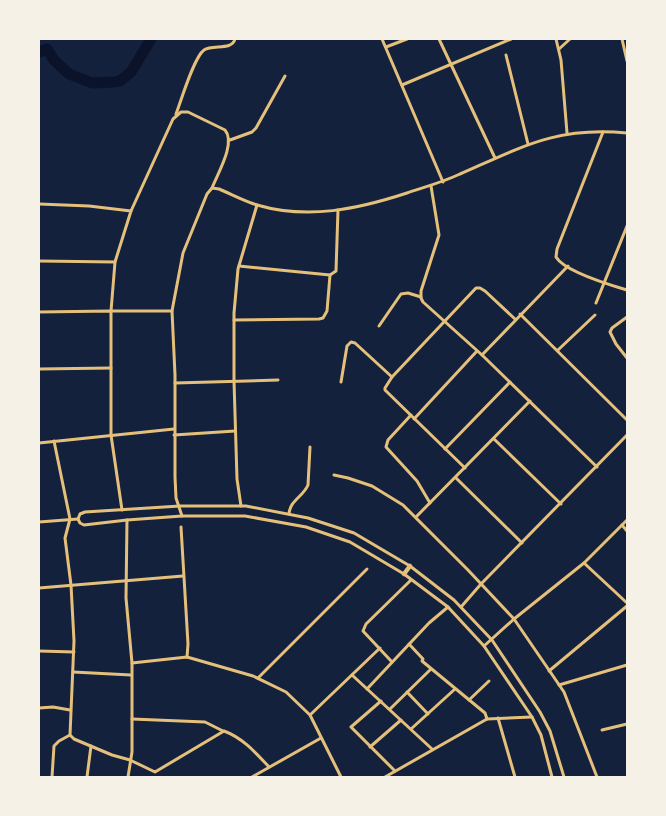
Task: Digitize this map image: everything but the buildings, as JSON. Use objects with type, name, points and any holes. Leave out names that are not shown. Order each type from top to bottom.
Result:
[{"type":"street","points":[[122,510],[111,435],[111,311],[115,262],[131,211],[176,115],[198,56],[209,47],[231,45],[235,39]]},
{"type":"street","points":[[382,39],[443,182]]},
{"type":"street","points":[[386,47],[407,39]]},
{"type":"street","points":[[439,39],[495,158]]},
{"type":"street","points":[[402,85],[511,39]]},
{"type":"street","points":[[556,39],[559,49],[568,133]]},
{"type":"street","points":[[559,49],[570,39]]},
{"type":"street","points":[[622,39],[627,61]]},
{"type":"street","points":[[506,55],[528,144]]},
{"type":"street","points":[[230,140],[252,132],[256,128],[284,76]]},
{"type":"street","points":[[176,115],[181,112],[188,112],[225,130],[229,134],[230,140],[212,188],[207,194],[183,253],[172,311],[176,498],[182,516]]},
{"type":"street","points":[[603,132],[557,249],[557,259],[604,283],[627,290]]},
{"type":"street","points":[[212,188],[219,189],[257,205],[293,212],[315,213],[338,210],[373,204],[443,182],[528,144],[568,133],[627,133]]},
{"type":"street","points":[[431,186],[439,235],[421,291],[423,302],[482,355],[597,467]]},
{"type":"street","points":[[39,204],[88,206],[131,211]]},
{"type":"street","points":[[240,506],[237,479],[234,320],[239,266],[257,205]]},
{"type":"street","points":[[239,266],[330,275],[336,271],[338,210]]},
{"type":"street","points":[[596,303],[627,226]]},
{"type":"street","points":[[39,260],[115,262]]},
{"type":"street","points":[[482,355],[568,266]]},
{"type":"street","points":[[234,320],[323,318],[327,311],[330,275]]},
{"type":"street","points":[[465,468],[385,390],[386,385],[444,320],[476,288],[480,288],[515,319]]},
{"type":"street","points":[[379,326],[401,294],[408,293],[421,298]]},
{"type":"street","points":[[39,312],[172,311]]},
{"type":"street","points":[[520,314],[627,420]]},
{"type":"street","points":[[558,350],[595,315]]},
{"type":"street","points":[[627,317],[610,330],[613,338],[627,358]]},
{"type":"street","points":[[341,382],[347,346],[351,342],[355,343],[392,377]]},
{"type":"street","points":[[414,419],[476,351]]},
{"type":"street","points":[[39,369],[111,368]]},
{"type":"street","points":[[175,383],[278,380]]},
{"type":"street","points":[[445,449],[510,382]]},
{"type":"street","points":[[416,517],[530,401]]},
{"type":"street","points":[[411,415],[388,440],[386,447],[418,481],[430,503]]},
{"type":"street","points":[[39,443],[174,429]]},
{"type":"street","points":[[174,435],[236,431]]},
{"type":"street","points":[[461,607],[481,584],[627,435]]},
{"type":"street","points":[[494,439],[561,504]]},
{"type":"street","points":[[54,441],[70,519],[65,544],[71,585],[74,652],[70,735],[74,739],[112,755],[130,760],[155,772],[224,731]]},
{"type":"street","points":[[289,514],[289,507],[308,485],[310,447]]},
{"type":"street","points":[[334,475],[372,486],[403,505],[514,619],[564,692],[597,777]]},
{"type":"street","points":[[456,478],[522,543]]},
{"type":"street","points":[[78,519],[80,514],[85,512],[180,506],[240,506],[308,518],[354,533],[410,566],[454,600],[492,640],[547,725],[564,777]]},
{"type":"street","points":[[78,519],[84,525],[182,516],[245,516],[306,528],[350,542],[404,574],[448,607],[484,646],[532,717],[541,735],[552,777]]},
{"type":"street","points":[[39,522],[78,519]]},
{"type":"street","points":[[127,520],[125,582],[132,662],[132,752],[128,777]]},
{"type":"street","points":[[484,646],[514,619],[584,563],[627,520]]},
{"type":"street","points":[[622,525],[627,532]]},
{"type":"street","points":[[181,528],[188,644],[187,657]]},
{"type":"street","points":[[549,671],[627,605],[584,563]]},
{"type":"street","points":[[404,574],[410,566]]},
{"type":"street","points":[[258,678],[367,569]]},
{"type":"street","points":[[39,588],[183,576]]},
{"type":"street","points":[[392,662],[363,631],[366,624],[411,580]]},
{"type":"street","points":[[367,689],[429,623],[448,607]]},
{"type":"street","points":[[409,644],[431,669],[485,713],[487,719]]},
{"type":"street","points":[[310,716],[380,648]]},
{"type":"street","points":[[39,651],[74,652]]},
{"type":"street","points":[[132,662],[187,657],[258,678],[286,692],[310,716],[341,777]]},
{"type":"street","points":[[559,685],[627,665]]},
{"type":"street","points":[[390,709],[431,669]]},
{"type":"street","points":[[73,672],[131,675]]},
{"type":"street","points":[[352,675],[432,750]]},
{"type":"street","points":[[469,700],[489,681]]},
{"type":"street","points":[[411,730],[455,688]]},
{"type":"street","points":[[407,692],[428,714]]},
{"type":"street","points":[[381,701],[351,727],[395,771]]},
{"type":"street","points":[[39,708],[53,707],[70,710]]},
{"type":"street","points":[[386,777],[487,719],[532,717]]},
{"type":"street","points":[[498,718],[515,777]]},
{"type":"street","points":[[131,719],[205,722],[230,734],[252,749],[269,767]]},
{"type":"street","points":[[370,747],[401,720]]},
{"type":"street","points":[[602,730],[627,724]]},
{"type":"street","points":[[52,777],[54,746],[58,741],[70,735]]},
{"type":"street","points":[[252,777],[321,738]]},
{"type":"street","points":[[87,777],[91,746]]},
{"type":"waterway","points":[[39,52],[47,49],[54,60],[69,74],[92,83],[114,82],[120,81],[131,72],[151,39]]}]
